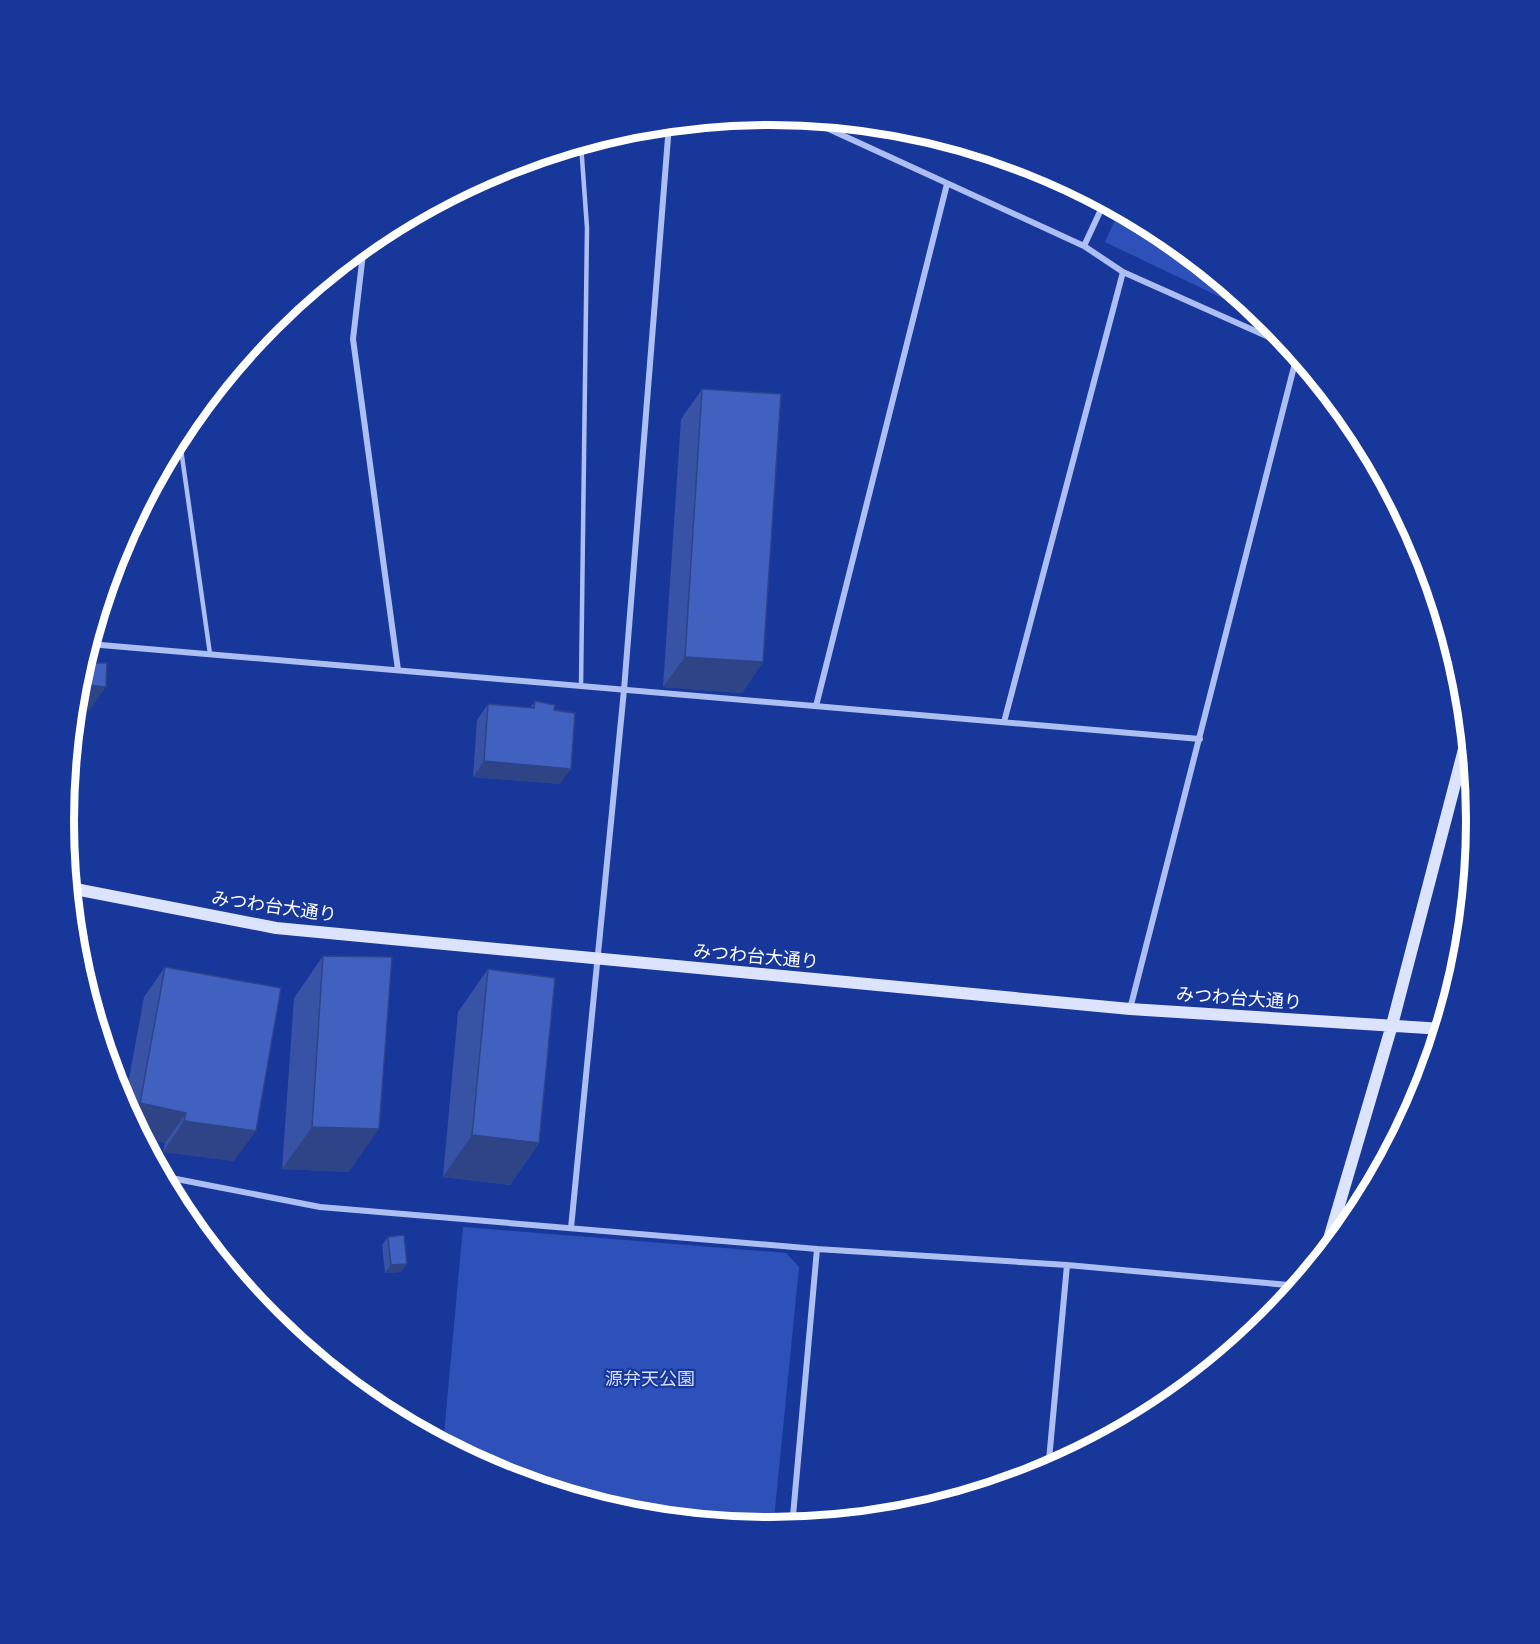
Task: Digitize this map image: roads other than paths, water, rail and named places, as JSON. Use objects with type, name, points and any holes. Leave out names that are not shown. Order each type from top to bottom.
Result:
[{"type":"street","points":[[826,128],[1084,246],[1123,272],[1269,337]]},
{"type":"street","points":[[571,1228],[624,690],[668,133]]},
{"type":"street","points":[[816,706],[947,184]]},
{"type":"street","points":[[1084,246],[1101,210]]},
{"type":"street","points":[[363,257],[353,339],[398,670]]},
{"type":"street","points":[[1004,722],[1123,272]]},
{"type":"street","points":[[1130,1009],[1295,364]]},
{"type":"street","points":[[96,645],[1200,739]]},
{"type":"street","points":[[1330,1236],[1392,1025],[1463,753]]},
{"type":"street","name":"みつわ台大通り","points":[[77,889],[276,928],[1130,1009],[1435,1028]]},
{"type":"street","points":[[172,1178],[320,1207],[817,1249],[1067,1265],[1290,1285]]},
{"type":"street","points":[[1333,1226],[1339,1224]]},
{"type":"street","points":[[793,1518],[817,1249]]},
{"type":"street","points":[[1049,1460],[1067,1265]]},
{"type":"lane","points":[[581,686],[587,228],[582,152]]},
{"type":"lane","points":[[181,451],[210,654]]},
{"type":"park label","name":"源弁天公園","points":[[650,1378]]}]
